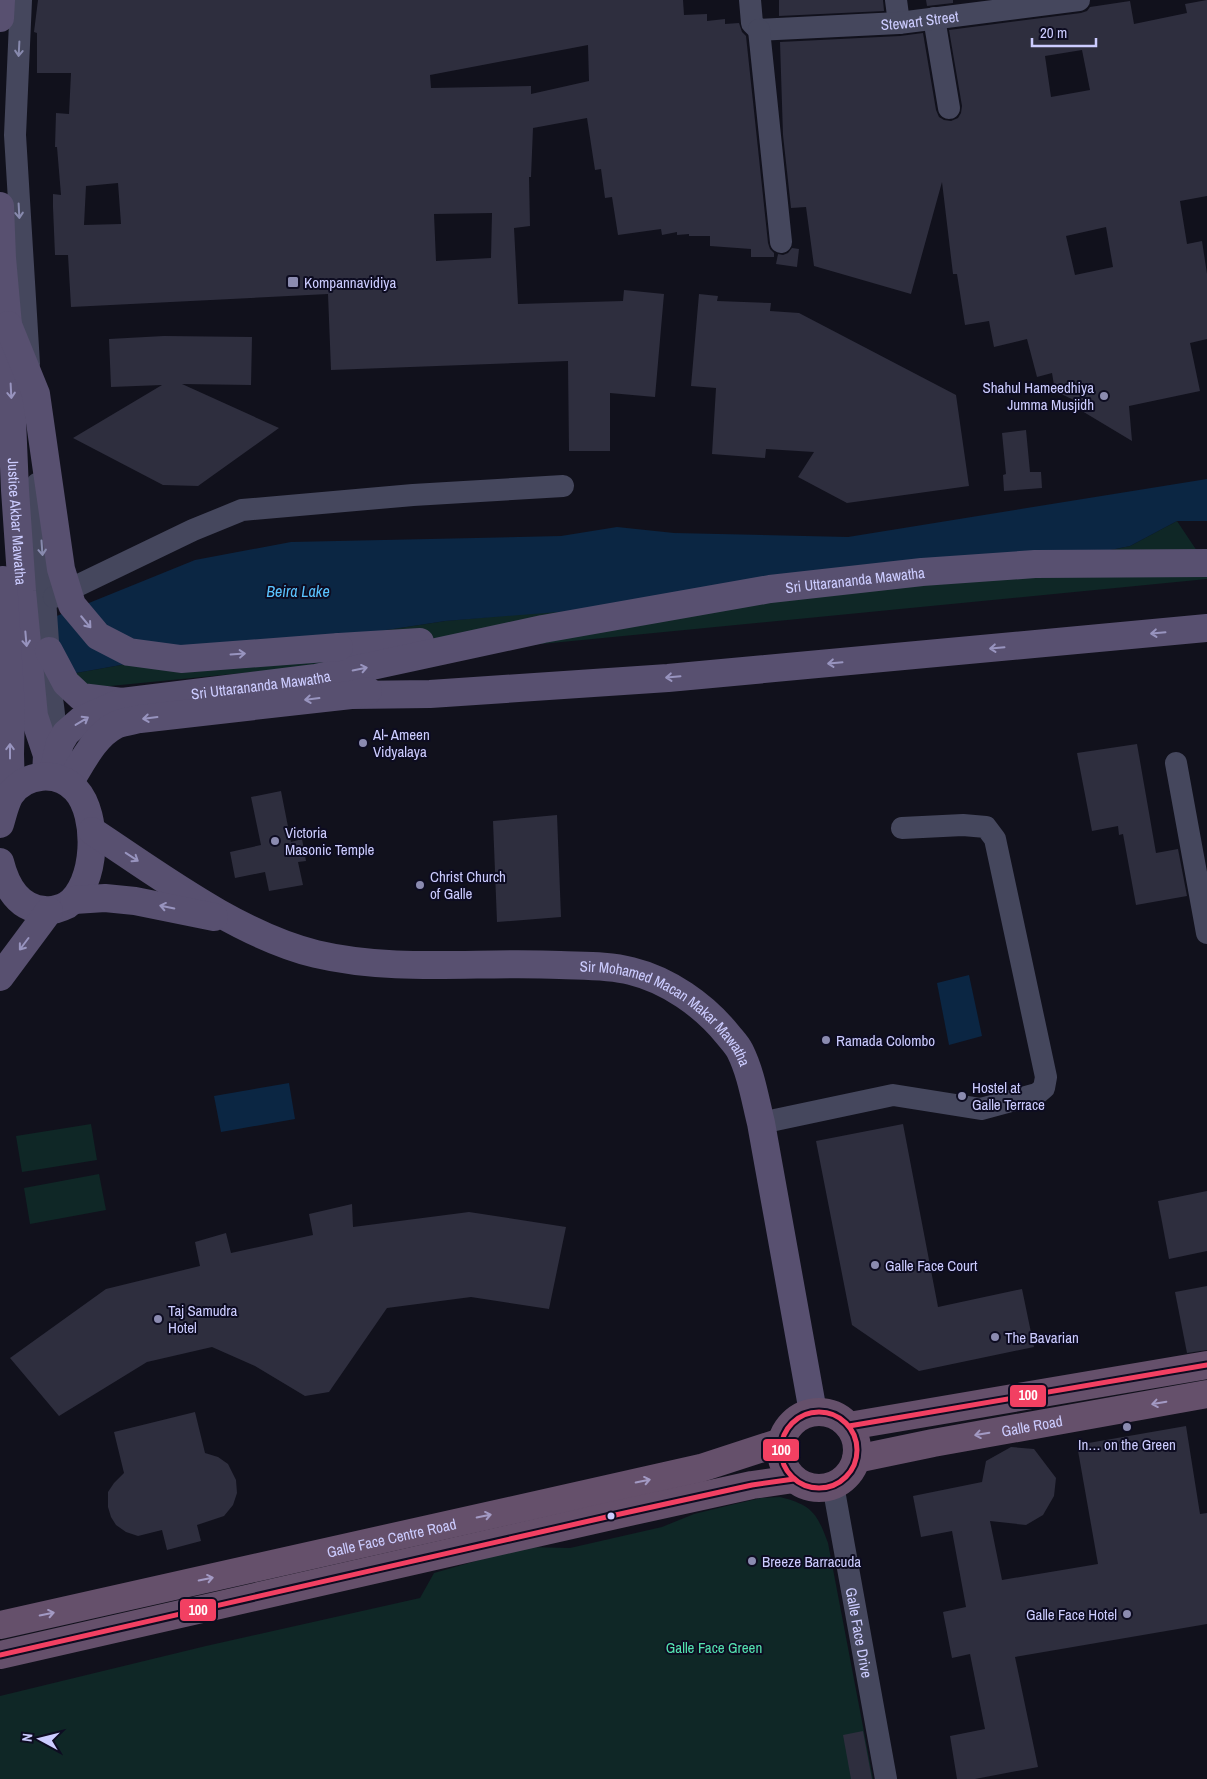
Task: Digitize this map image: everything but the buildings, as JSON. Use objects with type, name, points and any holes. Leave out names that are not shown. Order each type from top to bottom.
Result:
[{"type":"highway","name":"Galle Road","points":[[849,1426],[1207,1364]]},
{"type":"highway","name":"Galle Road","points":[[856,1459],[932,1443],[1207,1394]]},
{"type":"highway","points":[[823,1411],[833,1414],[849,1426],[855,1438],[856,1459],[852,1469],[845,1478],[825,1488],[810,1487],[794,1479],[783,1464],[781,1453],[781,1442],[791,1423],[802,1415],[813,1412],[823,1411]]},
{"type":"highway","name":"Galle Face Centre Road","points":[[0,1625],[701,1468],[781,1442]]},
{"type":"highway","name":"Galle Face Centre Road","points":[[0,1655],[601,1518],[752,1485],[794,1479]]},
{"type":"main road","points":[[0,18],[1,0]]},
{"type":"main road","name":"Justice Akbar Mawatha","points":[[0,206],[8,325],[15,490],[32,708],[10,754],[11,794]]},
{"type":"main road","points":[[8,325],[36,394],[61,569],[72,605],[98,636],[129,652],[181,659],[339,647],[507,638]]},
{"type":"main road","name":"Justice Akbar Mawatha","points":[[0,541],[5,614],[32,708],[54,773],[77,791],[84,805],[92,831],[92,851],[89,868],[84,883],[74,900]]},
{"type":"main road","name":"Sri Uttarananda Mawatha","points":[[54,773],[60,743],[66,733],[81,720],[122,702],[316,678],[543,629],[770,589],[922,572],[1035,564],[1207,563]]},
{"type":"main road","points":[[351,695],[430,694],[668,678],[1207,628]]},
{"type":"main road","name":"Sri Uttarananda Mawatha","points":[[54,773],[117,725],[140,719],[351,695],[410,682],[507,638]]},
{"type":"main road","points":[[49,651],[66,683],[81,697],[122,702]]},
{"type":"main road","points":[[0,824],[6,803],[11,794],[24,782],[54,773]]},
{"type":"main road","name":"Sir Mohamed Macan Makar Mawatha","points":[[92,831],[232,921],[287,945],[314,953],[344,959],[411,965],[527,963],[592,966],[631,971],[670,986],[694,1002],[716,1020],[739,1050],[750,1081],[761,1123],[813,1412]]},
{"type":"main road","points":[[1,872],[16,897],[23,904],[37,910],[49,911],[74,900]]},
{"type":"main road","name":"Sir Mohamed Macan Makar Mawatha","points":[[74,900],[105,898],[135,901],[232,921]]},
{"type":"main road","points":[[0,977],[49,911]]},
{"type":"street","points":[[21,0],[15,135],[49,651],[32,708]]},
{"type":"street","points":[[750,0],[752,23],[759,30],[781,242]]},
{"type":"street","points":[[896,0],[899,22]]},
{"type":"street","name":"Stewart Street","points":[[759,30],[899,22],[1080,0]]},
{"type":"street","points":[[934,18],[949,108]]},
{"type":"street","name":"Justice Akbar Mawatha","points":[[46,602],[193,530],[242,510],[413,495],[563,486]]},
{"type":"street","points":[[1176,764],[1207,933]]},
{"type":"street","points":[[761,1123],[894,1095],[981,1109],[1037,1094],[1044,1088],[1046,1078],[995,839],[986,827],[962,825],[902,828]]},
{"type":"street","name":"Galle Face Drive","points":[[833,1485],[886,1779]]},
{"type":"green space","points":[[1177,521],[1207,566],[1207,579],[49,692],[48,678],[199,651],[341,637],[445,621],[1018,569],[1130,546]]},
{"type":"green space","points":[[91,1124],[97,1160],[22,1172],[16,1136]]},
{"type":"green space","points":[[99,1174],[106,1210],[30,1224],[24,1188]]},
{"type":"green space","name":"Galle Face Green","points":[[780,1497],[799,1503],[812,1512],[820,1524],[828,1543],[873,1779],[0,1779],[0,1696],[206,1646],[420,1598],[434,1573],[525,1547],[570,1548],[662,1527],[694,1514],[735,1504],[761,1498]]},
{"type":"water","name":"Beira Lake","points":[[1207,479],[1207,521],[1177,521],[1130,546],[1018,569],[671,603],[445,621],[341,637],[199,651],[48,678],[0,639],[195,560],[291,542],[561,536],[617,527],[674,533],[848,537]]},
{"type":"water","points":[[969,975],[982,1036],[949,1045],[937,983]]},
{"type":"water","points":[[289,1083],[295,1119],[221,1132],[214,1096]]},
{"type":"transit line","name":"100","points":[[849,1426],[1207,1365]]},
{"type":"transit line","name":"100","points":[[819,1412],[834,1415],[846,1423],[854,1435],[857,1450],[854,1465],[846,1477],[834,1485],[819,1488],[804,1485],[792,1477],[784,1465],[781,1450],[784,1435],[792,1423],[804,1415],[819,1412]]},
{"type":"transit line","name":"100","points":[[0,1655],[611,1516],[752,1485],[794,1479]]},
{"type":"place","name":"Kompannavidiya","points":[[293,282]]},
{"type":"place","name":"Shahul Hameedhiya Jumma Musjidh","points":[[1104,396]]},
{"type":"place","name":"Al- Ameen Vidyalaya","points":[[363,743]]},
{"type":"place","name":"Victoria Masonic Temple","points":[[275,841]]},
{"type":"place","name":"Christ Church of Galle","points":[[420,885]]},
{"type":"place","name":"Ramada Colombo","points":[[826,1040]]},
{"type":"place","name":"Hostel at Galle Terrace","points":[[962,1096]]},
{"type":"place","name":"Galle Face Court","points":[[875,1265]]},
{"type":"place","name":"Taj Samudra Hotel","points":[[158,1319]]},
{"type":"place","name":"The Bavarian","points":[[995,1337]]},
{"type":"place","name":"In… on the Green","points":[[1127,1427]]},
{"type":"place","name":"Breeze Barracuda","points":[[752,1561]]},
{"type":"place","name":"Galle Face Hotel","points":[[1127,1614]]}]
